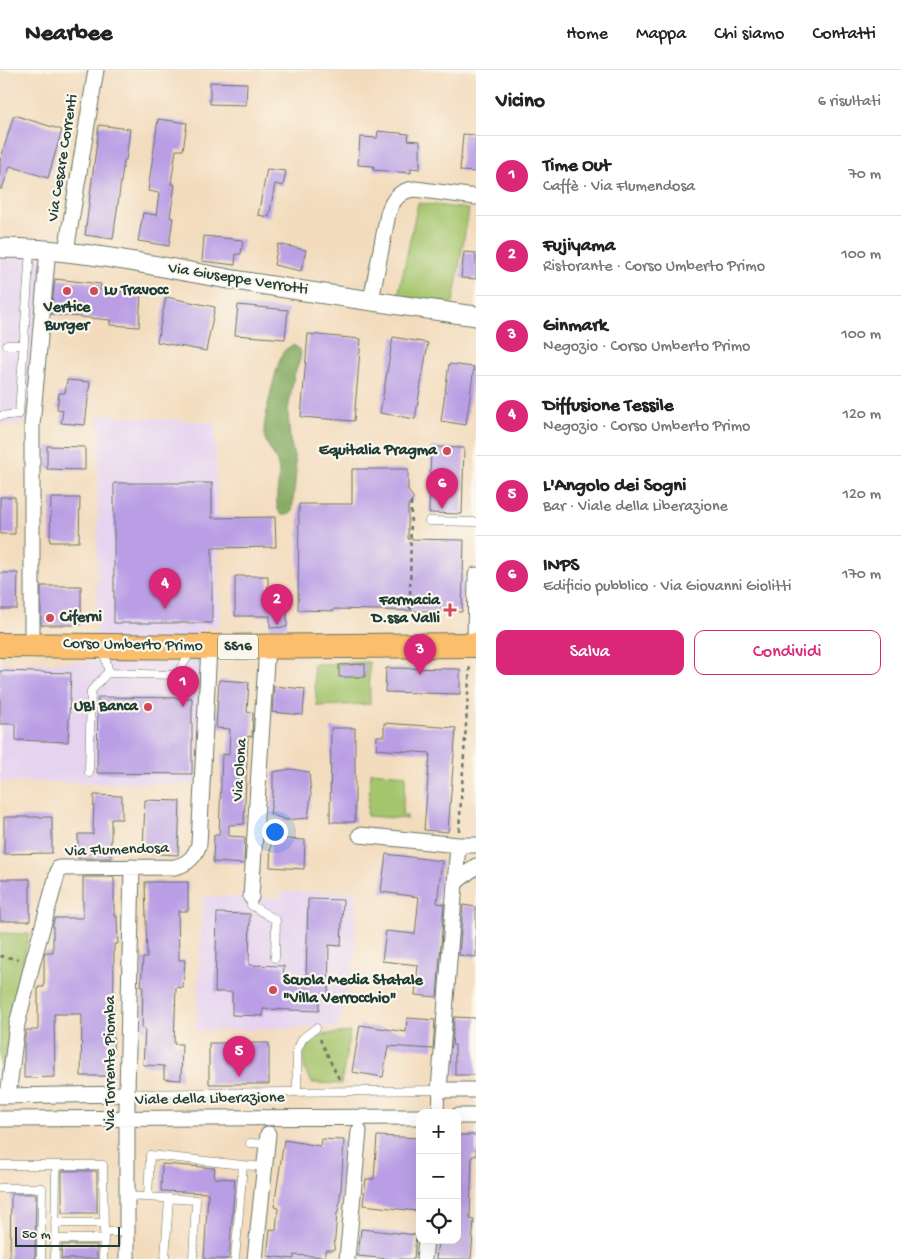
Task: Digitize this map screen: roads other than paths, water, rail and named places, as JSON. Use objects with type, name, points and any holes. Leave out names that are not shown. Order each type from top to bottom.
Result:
[{"type":"main road","name":"Corso Umberto Primo","points":[[0,645],[202,647],[475,645]]},
{"type":"street","name":"Via Cesare Correnti","points":[[32,644],[32,425],[48,249],[96,70]]},
{"type":"street","points":[[371,300],[388,214],[396,197],[406,191],[415,189],[476,197]]},
{"type":"street","name":"Via Giuseppe Verrotti","points":[[0,248],[48,249],[251,283],[476,316]]},
{"type":"street","points":[[475,645],[476,575]]},
{"type":"street","name":"Via Olona","points":[[251,897],[267,646]]},
{"type":"street","name":"Via Flumendosa","points":[[4,1096],[17,1024],[32,961],[59,868],[175,867],[183,865],[196,853],[199,844],[203,782],[202,647]]},
{"type":"street","points":[[360,835],[458,845],[476,845]]},
{"type":"street","points":[[438,1109],[458,845]]},
{"type":"street","points":[[456,882],[476,866]]},
{"type":"street","name":"Via Torrente Piomba","points":[[127,1259],[127,1094],[132,868]]},
{"type":"street","points":[[439,1090],[476,1090]]},
{"type":"street","points":[[4,1096],[127,1094]]},
{"type":"street","name":"Viale della Liberazione","points":[[0,1119],[416,1116]]},
{"type":"street","points":[[461,1116],[476,1116]]},
{"type":"street","points":[[347,1259],[359,1132]]},
{"type":"street","points":[[256,1259],[268,1139]]},
{"type":"street","points":[[424,1259],[426,1244]]},
{"type":"lane","points":[[0,416],[19,414],[24,345],[48,249]]},
{"type":"lane","points":[[7,345],[24,345]]},
{"type":"lane","points":[[429,521],[476,522]]},
{"type":"lane","points":[[103,645],[109,671]]},
{"type":"lane","points":[[109,671],[111,673],[174,675],[202,647]]},
{"type":"lane","points":[[89,773],[91,691],[109,671]]},
{"type":"lane","points":[[251,897],[251,906],[276,920],[274,958]]},
{"type":"lane","points":[[297,1092],[297,1050],[303,1038],[316,1028]]},
{"type":"lane","points":[[127,1094],[439,1090]]},
{"type":"lane","points":[[250,1143],[268,1139]]},
{"type":"lane","points":[[148,1197],[150,1155],[265,1167]]},
{"type":"lane","points":[[2,1165],[103,1165],[103,1259]]},
{"type":"lane","points":[[55,1259],[56,1165]]},
{"type":"lane","points":[[235,1259],[242,1165]]},
{"type":"lane","points":[[0,1188],[42,1188],[41,1259]]},
{"type":"lane","points":[[128,1196],[196,1200],[193,1259]]},
{"type":"lane","points":[[165,1259],[169,1198]]},
{"type":"lane","points":[[55,1222],[104,1222]]},
{"type":"lane","points":[[55,1239],[104,1236],[127,1232]]},
{"type":"place","name":"Vertice Burger","points":[[67,291]]},
{"type":"place","name":"Lu Travocc","points":[[94,291]]},
{"type":"place","name":"Equitalia Pragma","points":[[447,451]]},
{"type":"place","name":"INPS","points":[[442,509]]},
{"type":"place","name":"Diffusione Tessile","points":[[165,609]]},
{"type":"place","name":"Farmacia D.ssa Valli","points":[[450,610]]},
{"type":"place","name":"Ciferni","points":[[50,618]]},
{"type":"place","name":"Fujiyama","points":[[277,625]]},
{"type":"place","name":"Ginmark","points":[[420,675]]},
{"type":"place","name":"UBI Banca","points":[[148,707]]},
{"type":"place","name":"Time Out","points":[[183,707]]},
{"type":"place","name":"Scuola Media Statale \"Villa Verrocchio\"","points":[[273,990]]},
{"type":"place","name":"L'Angolo dei Sogni","points":[[239,1077]]}]
